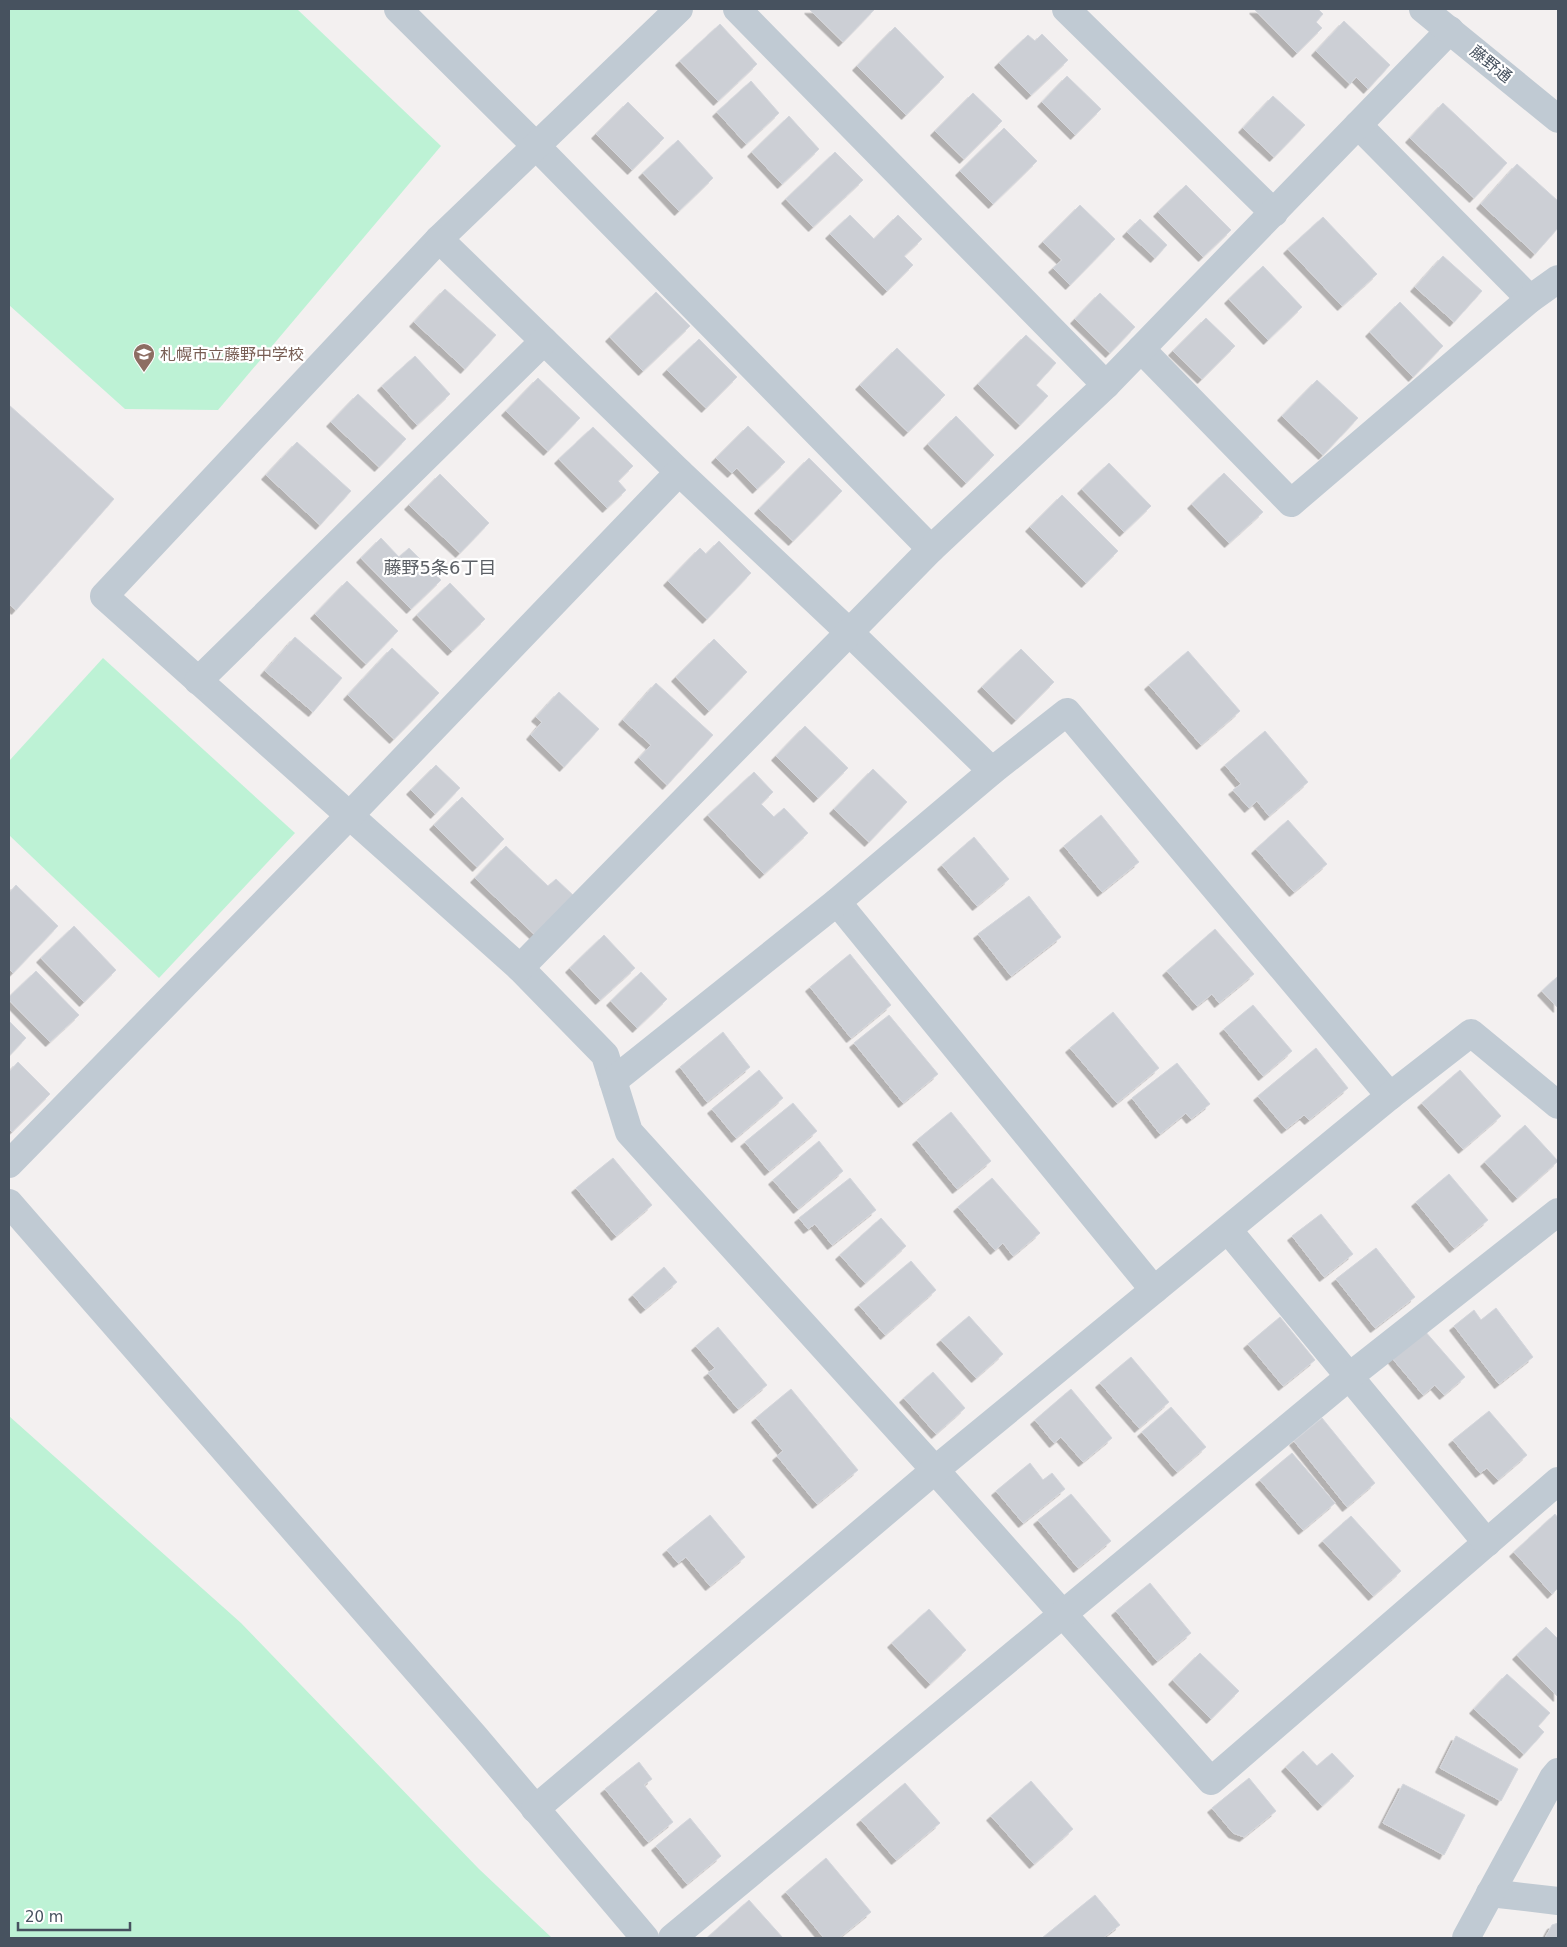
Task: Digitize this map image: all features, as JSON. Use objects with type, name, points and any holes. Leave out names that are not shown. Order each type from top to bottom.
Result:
[{"type":"street","points":[[398,9],[536,146],[931,549]]},
{"type":"street","points":[[679,9],[439,239],[104,596],[520,968],[605,1055],[629,1132],[935,1470],[1212,1781],[1558,1481]]},
{"type":"street","points":[[737,9],[1106,385]]},
{"type":"street","points":[[1066,9],[1274,212]]},
{"type":"street","name":"藤野通","points":[[1424,9],[1558,119]]},
{"type":"street","points":[[520,968],[931,549],[1106,385],[1450,30]]},
{"type":"street","points":[[1358,125],[1530,299]]},
{"type":"street","points":[[439,239],[679,472],[850,633],[992,771]]},
{"type":"street","points":[[1141,349],[1291,503],[1530,299],[1558,279]]},
{"type":"street","points":[[198,681],[544,341]]},
{"type":"street","points":[[9,1164],[350,815],[679,472]]},
{"type":"street","points":[[613,1081],[837,902],[992,771],[1067,712],[1390,1096]]},
{"type":"street","points":[[837,902],[1154,1290]]},
{"type":"street","points":[[535,1809],[935,1470],[1390,1096],[1471,1033],[1558,1105]]},
{"type":"street","points":[[9,1203],[475,1737],[645,1938]]},
{"type":"street","points":[[672,1938],[1350,1376],[1558,1212]]},
{"type":"street","points":[[1228,1230],[1487,1543]]},
{"type":"street","points":[[1466,1938],[1558,1772]]},
{"type":"street","points":[[1490,1893],[1558,1901]]},
{"type":"green space","points":[[9,9],[297,9],[441,146],[218,410],[125,409],[9,305]]},
{"type":"green space","points":[[103,658],[295,833],[159,978],[9,835],[9,761]]},
{"type":"green space","points":[[9,1416],[241,1623],[479,1869],[552,1938],[9,1938]]},
{"type":"building","points":[[809,9],[875,9],[843,42]]},
{"type":"building","points":[[1254,9],[1318,9],[1323,14],[1316,22],[1322,28],[1297,53]]},
{"type":"building","points":[[1344,21],[1390,65],[1368,89],[1356,77],[1350,84],[1316,51]]},
{"type":"building","points":[[720,24],[757,64],[718,101],[680,61]]},
{"type":"building","points":[[895,27],[944,77],[906,115],[857,66]]},
{"type":"building","points":[[1042,34],[1068,60],[1031,95],[999,63],[1028,35],[1035,41]]},
{"type":"building","points":[[1067,76],[1101,109],[1075,135],[1042,102]]},
{"type":"building","points":[[751,81],[779,113],[746,144],[717,112]]},
{"type":"building","points":[[973,93],[1002,121],[964,159],[935,131]]},
{"type":"building","points":[[1273,96],[1305,125],[1274,157],[1243,128]]},
{"type":"building","points":[[628,102],[664,138],[632,170],[596,134]]},
{"type":"building","points":[[1443,103],[1507,163],[1474,198],[1410,138]]},
{"type":"building","points":[[789,116],[819,149],[782,184],[752,152]]},
{"type":"building","points":[[1004,128],[1037,161],[993,204],[960,171]]},
{"type":"building","points":[[678,140],[713,178],[679,211],[643,173]]},
{"type":"building","points":[[835,152],[863,180],[813,227],[786,199]]},
{"type":"building","points":[[1517,164],[1558,201],[1558,228],[1535,254],[1481,204]]},
{"type":"building","points":[[1186,185],[1231,230],[1203,257],[1158,212]]},
{"type":"building","points":[[1080,205],[1115,239],[1070,285],[1053,268],[1062,260],[1043,242]]},
{"type":"building","points":[[850,215],[874,239],[898,215],[922,239],[904,256],[913,265],[887,291],[830,234]]},
{"type":"building","points":[[1323,217],[1377,274],[1342,306],[1288,249]]},
{"type":"building","points":[[1140,219],[1167,245],[1155,258],[1127,232]]},
{"type":"building","points":[[1443,256],[1482,291],[1454,322],[1415,287]]},
{"type":"building","points":[[1263,266],[1302,307],[1268,340],[1229,299]]},
{"type":"building","points":[[445,289],[496,335],[465,369],[414,322]]},
{"type":"building","points":[[656,292],[690,326],[643,371],[610,337]]},
{"type":"building","points":[[1100,293],[1135,327],[1110,353],[1075,319]]},
{"type":"building","points":[[1400,302],[1443,346],[1413,377],[1370,332]]},
{"type":"building","points":[[1206,318],[1235,346],[1202,379],[1173,351]]},
{"type":"building","points":[[1026,335],[1056,363],[1036,385],[1048,396],[1020,425],[978,384]]},
{"type":"building","points":[[699,339],[737,377],[706,408],[667,370]]},
{"type":"building","points":[[897,348],[945,395],[908,432],[860,385]]},
{"type":"building","points":[[415,356],[450,394],[417,425],[382,386]]},
{"type":"building","points":[[538,378],[580,418],[548,451],[506,411]]},
{"type":"building","points":[[1317,380],[1358,418],[1323,455],[1282,416]]},
{"type":"building","points":[[358,394],[406,439],[379,467],[331,422]]},
{"type":"building","points":[[9,405],[114,499],[16,610],[9,604]]},
{"type":"building","points":[[956,416],[994,455],[966,483],[928,444]]},
{"type":"building","points":[[748,426],[785,462],[757,489],[737,468],[732,473],[716,458]]},
{"type":"building","points":[[593,427],[633,466],[618,481],[626,490],[607,508],[559,459]]},
{"type":"building","points":[[297,442],[351,491],[320,525],[266,475]]},
{"type":"building","points":[[809,458],[842,491],[793,541],[759,509]]},
{"type":"building","points":[[1109,463],[1151,506],[1124,532],[1082,489]]},
{"type":"building","points":[[1224,473],[1263,512],[1229,543],[1192,504]]},
{"type":"building","points":[[440,474],[489,523],[460,553],[409,505]]},
{"type":"building","points":[[1062,495],[1118,551],[1086,583],[1030,527]]},
{"type":"building","points":[[381,538],[399,557],[409,548],[441,580],[411,609],[361,558]]},
{"type":"building","points":[[719,541],[751,573],[707,619],[668,581],[700,548],[706,554]]},
{"type":"building","points":[[347,581],[398,631],[366,664],[315,614]]},
{"type":"building","points":[[450,583],[485,619],[452,651],[417,615]]},
{"type":"building","points":[[295,637],[342,678],[313,712],[265,671]]},
{"type":"building","points":[[714,639],[747,672],[709,711],[676,677]]},
{"type":"building","points":[[392,648],[439,693],[394,739],[348,695]]},
{"type":"building","points":[[1021,649],[1054,682],[1016,720],[982,687]]},
{"type":"building","points":[[1188,651],[1240,711],[1201,745],[1149,685]]},
{"type":"building","points":[[656,683],[713,735],[667,785],[639,758],[651,745],[623,720]]},
{"type":"building","points":[[559,692],[599,729],[564,767],[531,735],[542,722],[536,717]]},
{"type":"building","points":[[805,726],[848,768],[818,798],[776,756]]},
{"type":"building","points":[[1265,731],[1308,782],[1269,816],[1257,801],[1249,808],[1233,790],[1241,784],[1225,765]]},
{"type":"building","points":[[436,765],[460,788],[435,814],[411,790]]},
{"type":"building","points":[[873,769],[907,802],[869,842],[834,809]]},
{"type":"building","points":[[754,772],[773,792],[761,804],[774,817],[784,808],[808,833],[764,874],[708,815]]},
{"type":"building","points":[[462,797],[504,839],[477,867],[434,825]]},
{"type":"building","points":[[1101,815],[1139,862],[1102,892],[1064,846]]},
{"type":"building","points":[[1288,820],[1327,864],[1294,892],[1256,849]]},
{"type":"building","points":[[974,837],[1009,879],[977,906],[942,865]]},
{"type":"building","points":[[506,846],[548,886],[556,879],[574,896],[535,935],[475,878]]},
{"type":"building","points":[[16,885],[58,926],[13,973],[9,969],[9,893]]},
{"type":"building","points":[[1029,896],[1061,937],[1011,976],[978,934]]},
{"type":"building","points":[[74,926],[116,970],[84,1002],[41,958]]},
{"type":"building","points":[[1215,929],[1254,974],[1219,1003],[1212,994],[1197,1006],[1167,971]]},
{"type":"building","points":[[604,935],[635,968],[600,1000],[570,968]]},
{"type":"building","points":[[850,954],[891,1005],[851,1038],[810,987]]},
{"type":"building","points":[[36,971],[79,1015],[50,1042],[9,1000],[9,997]]},
{"type":"building","points":[[641,972],[667,999],[637,1028],[611,1001]]},
{"type":"building","points":[[1558,976],[1558,1008],[1542,991]]},
{"type":"building","points":[[1253,1005],[1292,1051],[1263,1076],[1224,1029]]},
{"type":"building","points":[[1113,1012],[1159,1068],[1117,1103],[1070,1048]]},
{"type":"building","points":[[889,1015],[938,1074],[903,1103],[854,1043]]},
{"type":"building","points":[[9,1021],[26,1038],[9,1056]]},
{"type":"building","points":[[723,1032],[750,1067],[707,1102],[680,1067]]},
{"type":"building","points":[[1316,1048],[1348,1088],[1309,1120],[1304,1115],[1286,1129],[1258,1096]]},
{"type":"building","points":[[18,1062],[50,1094],[12,1132],[9,1129],[9,1072]]},
{"type":"building","points":[[1177,1063],[1210,1104],[1191,1119],[1186,1113],[1160,1134],[1132,1098]]},
{"type":"building","points":[[759,1070],[783,1098],[736,1138],[712,1109]]},
{"type":"building","points":[[1460,1070],[1501,1116],[1463,1149],[1422,1103]]},
{"type":"building","points":[[793,1103],[817,1131],[769,1171],[745,1142]]},
{"type":"building","points":[[951,1112],[991,1161],[957,1189],[917,1140]]},
{"type":"building","points":[[1525,1125],[1558,1161],[1517,1198],[1485,1162]]},
{"type":"building","points":[[819,1141],[843,1171],[798,1209],[773,1180]]},
{"type":"building","points":[[613,1158],[652,1205],[616,1236],[576,1188]]},
{"type":"building","points":[[1449,1174],[1488,1220],[1454,1248],[1416,1202]]},
{"type":"building","points":[[850,1178],[876,1210],[832,1245],[815,1224],[808,1229],[799,1218]]},
{"type":"building","points":[[992,1178],[1040,1233],[1013,1256],[1003,1243],[995,1250],[958,1207]]},
{"type":"building","points":[[1321,1214],[1353,1254],[1324,1277],[1292,1236]]},
{"type":"building","points":[[881,1218],[906,1246],[865,1283],[840,1255]]},
{"type":"building","points":[[1376,1248],[1415,1297],[1375,1328],[1336,1279]]},
{"type":"building","points":[[911,1261],[936,1290],[885,1335],[859,1305]]},
{"type":"building","points":[[664,1267],[677,1282],[645,1309],[633,1295]]},
{"type":"building","points":[[1496,1308],[1533,1357],[1499,1384],[1454,1326],[1474,1310],[1481,1320]]},
{"type":"building","points":[[969,1316],[1003,1354],[976,1378],[941,1340]]},
{"type":"building","points":[[1280,1317],[1315,1360],[1283,1386],[1248,1344]]},
{"type":"building","points":[[718,1327],[767,1385],[738,1409],[708,1373],[715,1368],[696,1346]]},
{"type":"building","points":[[1424,1330],[1465,1377],[1444,1395],[1435,1385],[1423,1395],[1392,1358]]},
{"type":"building","points":[[1131,1357],[1169,1402],[1139,1428],[1100,1383]]},
{"type":"building","points":[[933,1372],[965,1408],[936,1434],[904,1398]]},
{"type":"building","points":[[791,1389],[858,1470],[817,1504],[777,1456],[783,1451],[756,1418]]},
{"type":"building","points":[[1071,1389],[1112,1438],[1083,1462],[1061,1437],[1054,1443],[1035,1420]]},
{"type":"building","points":[[1171,1407],[1206,1447],[1177,1472],[1142,1432]]},
{"type":"building","points":[[1489,1411],[1527,1455],[1498,1480],[1487,1468],[1480,1473],[1453,1440]]},
{"type":"building","points":[[1322,1418],[1375,1483],[1347,1507],[1294,1441]]},
{"type":"building","points":[[1292,1453],[1335,1503],[1303,1530],[1260,1480]]},
{"type":"building","points":[[1030,1463],[1043,1480],[1052,1473],[1065,1489],[1023,1523],[996,1491]]},
{"type":"building","points":[[1071,1494],[1111,1541],[1078,1568],[1038,1520]]},
{"type":"building","points":[[1555,1514],[1558,1518],[1558,1588],[1552,1594],[1514,1552]]},
{"type":"building","points":[[710,1515],[745,1557],[710,1586],[686,1557],[678,1563],[667,1550]]},
{"type":"building","points":[[1351,1516],[1401,1571],[1373,1596],[1323,1541]]},
{"type":"building","points":[[1150,1583],[1191,1633],[1157,1661],[1116,1611]]},
{"type":"building","points":[[929,1609],[966,1650],[930,1684],[892,1643]]},
{"type":"building","points":[[1546,1627],[1558,1639],[1558,1697],[1517,1655]]},
{"type":"building","points":[[1200,1653],[1239,1691],[1211,1719],[1173,1680]]},
{"type":"building","points":[[1507,1674],[1550,1713],[1538,1726],[1544,1732],[1524,1754],[1474,1709]]},
{"type":"building","points":[[1456,1736],[1518,1769],[1501,1801],[1440,1768]]},
{"type":"building","points":[[1303,1751],[1317,1766],[1332,1753],[1354,1776],[1322,1806],[1286,1767]]},
{"type":"building","points":[[639,1762],[652,1779],[644,1785],[673,1822],[648,1842],[605,1789]]},
{"type":"building","points":[[1249,1778],[1276,1811],[1244,1837],[1233,1833],[1212,1808]]},
{"type":"building","points":[[1031,1781],[1073,1829],[1034,1864],[991,1816]]},
{"type":"building","points":[[905,1783],[940,1823],[896,1860],[861,1820]]},
{"type":"building","points":[[1403,1784],[1465,1815],[1444,1855],[1383,1823]]},
{"type":"building","points":[[690,1818],[721,1856],[687,1884],[656,1846]]},
{"type":"building","points":[[826,1858],[871,1912],[839,1938],[824,1938],[786,1892]]},
{"type":"building","points":[[1095,1895],[1120,1925],[1103,1938],[1042,1938]]},
{"type":"building","points":[[749,1900],[783,1938],[708,1937]]},
{"type":"building","points":[[1558,1923],[1558,1938],[1545,1938],[1552,1925]]},
{"type":"place","name":"札幌市立藤野中学校","points":[[144,373]]},
{"type":"district","name":"藤野5条6丁目","points":[[440,567]]}]
